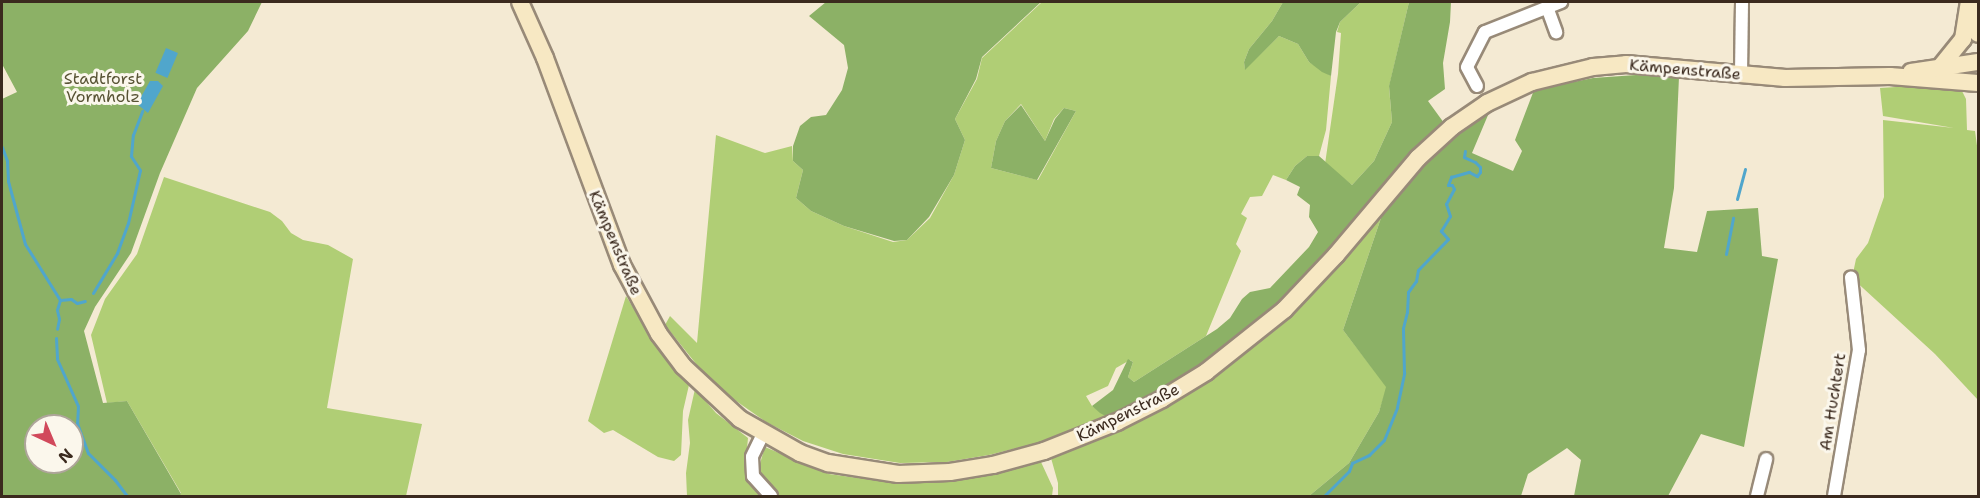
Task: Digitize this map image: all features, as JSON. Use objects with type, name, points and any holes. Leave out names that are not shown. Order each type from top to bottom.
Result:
[{"type":"street","name":"Kämpenstraße","points":[[520,2],[545,58],[604,223],[640,302],[659,334],[694,378],[740,419],[800,453],[828,463],[898,474],[950,472],[993,465],[1067,443],[1117,422],[1162,399],[1206,372],[1257,333],[1317,276],[1418,158],[1452,127],[1487,103],[1532,82],[1593,67],[1651,65],[1785,78],[1890,76],[1978,83]]},
{"type":"street","points":[[1476,86],[1467,66],[1485,32],[1561,2]]},
{"type":"street","points":[[1741,75],[1742,2]]},
{"type":"street","points":[[1941,66],[1963,39],[1969,2]]},
{"type":"street","points":[[1975,2],[1978,34]]},
{"type":"street","points":[[1546,7],[1556,32]]},
{"type":"street","name":"Kämpenstraße","points":[[1890,76],[1941,66],[1978,62]]},
{"type":"street","name":"Am Huchtert","points":[[1834,496],[1858,361],[1851,277]]},
{"type":"street","points":[[763,434],[752,457],[753,476],[771,496]]},
{"type":"street","points":[[1757,496],[1766,459]]},
{"type":"green space","name":"Stadtforst Vormholz","points":[[2,2],[262,2],[248,31],[197,88],[160,173],[131,253],[95,307],[84,331],[103,403],[127,401],[181,494],[179,496],[2,496],[2,99],[17,92],[2,64]]},
{"type":"green space","points":[[826,2],[1041,2],[982,57],[976,79],[955,119],[965,140],[954,175],[929,217],[907,240],[894,241],[844,226],[811,211],[796,198],[803,170],[793,161],[793,146],[800,126],[811,117],[826,115],[842,90],[848,68],[844,45],[809,16]]},
{"type":"green space","points":[[1042,2],[1283,2],[1272,21],[1249,49],[1244,62],[1245,69],[1279,36],[1298,44],[1309,62],[1331,76],[1326,130],[1319,156],[1307,156],[1295,166],[1286,180],[1273,175],[1262,196],[1250,197],[1241,214],[1247,218],[1236,244],[1241,251],[1206,336],[1134,382],[1128,377],[1133,362],[1130,360],[1116,368],[1108,386],[1086,396],[1092,406],[1107,417],[1053,439],[989,455],[947,462],[900,463],[843,454],[803,441],[766,422],[729,396],[705,375],[665,325],[670,316],[697,343],[716,135],[765,153],[792,146],[793,161],[803,170],[796,198],[811,211],[844,226],[893,242],[907,240],[930,218],[954,175],[965,140],[955,119],[977,79],[982,58]],"holes":[[[1021,104],[1045,141],[1054,119],[1064,108],[1076,111],[1038,180],[991,168],[996,141],[1005,121]]]},
{"type":"green space","points":[[1283,2],[1361,2],[1340,22],[1336,32],[1331,76],[1309,62],[1298,44],[1279,36],[1245,70],[1244,62],[1249,49],[1272,21]]},
{"type":"green space","points":[[1361,2],[1409,2],[1389,87],[1392,122],[1374,161],[1352,185],[1325,164],[1338,74],[1341,33],[1337,32],[1340,22]]},
{"type":"green space","points":[[1409,2],[1451,2],[1443,63],[1445,89],[1428,101],[1444,123],[1411,152],[1303,279],[1255,323],[1197,367],[1158,392],[1107,417],[1100,413],[1092,406],[1113,390],[1128,359],[1133,362],[1128,377],[1134,382],[1217,329],[1230,318],[1242,299],[1250,292],[1270,288],[1309,247],[1318,232],[1309,217],[1310,205],[1297,195],[1300,187],[1286,180],[1295,166],[1307,156],[1319,156],[1352,185],[1374,161],[1392,122],[1389,86]]},
{"type":"green space","points":[[1636,75],[1679,77],[1674,188],[1664,248],[1697,252],[1707,211],[1758,208],[1762,256],[1778,259],[1744,447],[1701,434],[1668,496],[1574,496],[1581,460],[1567,448],[1528,474],[1521,496],[1309,496],[1349,463],[1379,412],[1386,387],[1343,330],[1383,212],[1457,130],[1491,108],[1472,153],[1513,171],[1522,151],[1515,140],[1534,90],[1593,78]]},
{"type":"green space","points":[[1944,84],[1962,91],[1966,99],[1967,130],[1975,131],[1978,153],[1978,400],[1935,354],[1852,278],[1856,259],[1868,243],[1884,197],[1883,120],[1954,128],[1883,116],[1880,88]]},
{"type":"green space","points":[[1021,105],[1045,141],[1055,119],[1064,108],[1076,111],[1037,180],[991,168],[996,141],[1005,121]]},
{"type":"green space","points":[[164,177],[270,212],[282,221],[291,233],[303,240],[328,245],[353,259],[327,408],[422,424],[406,496],[178,496],[181,493],[127,401],[107,403],[91,335],[105,299],[137,254]]},
{"type":"green space","points":[[1383,212],[1343,330],[1387,387],[1379,412],[1349,463],[1309,496],[1058,496],[1058,483],[1051,458],[1135,420],[1208,379],[1278,327],[1326,279]]},
{"type":"green space","points":[[626,296],[664,357],[689,385],[683,411],[681,455],[674,461],[658,457],[613,430],[604,433],[588,421]]},
{"type":"green space","points":[[695,389],[716,413],[748,438],[745,469],[763,496],[687,496],[686,473],[690,443],[688,420]]},
{"type":"green space","points":[[765,447],[829,474],[887,482],[941,482],[1041,462],[1053,488],[1052,496],[777,496],[764,486],[757,473]]},
{"type":"water","points":[[166,48],[178,53],[167,78],[155,73]]},
{"type":"water","points":[[150,81],[158,81],[163,86],[148,113],[137,104]]},
{"type":"waterway","points":[[93,293],[117,253],[128,223],[140,170],[131,156],[133,135],[142,111]]},
{"type":"waterway","points":[[2,147],[7,161],[8,181],[25,244],[60,300],[57,310],[59,319],[57,329]]},
{"type":"waterway","points":[[1324,496],[1349,471],[1352,463],[1369,455],[1384,440],[1397,407],[1404,373],[1403,328],[1408,292],[1416,281],[1418,270],[1448,239],[1441,231],[1450,216],[1446,204],[1454,189],[1452,185],[1448,185],[1451,177],[1469,172],[1477,176],[1480,172],[1480,167],[1475,162],[1464,157],[1465,151]]},
{"type":"waterway","points":[[1737,199],[1745,169]]},
{"type":"waterway","points":[[1726,254],[1733,218]]},
{"type":"waterway","points":[[60,300],[71,299],[77,303],[85,301]]},
{"type":"waterway","points":[[56,338],[57,359],[78,406],[77,423],[88,453],[115,480],[127,496]]}]
